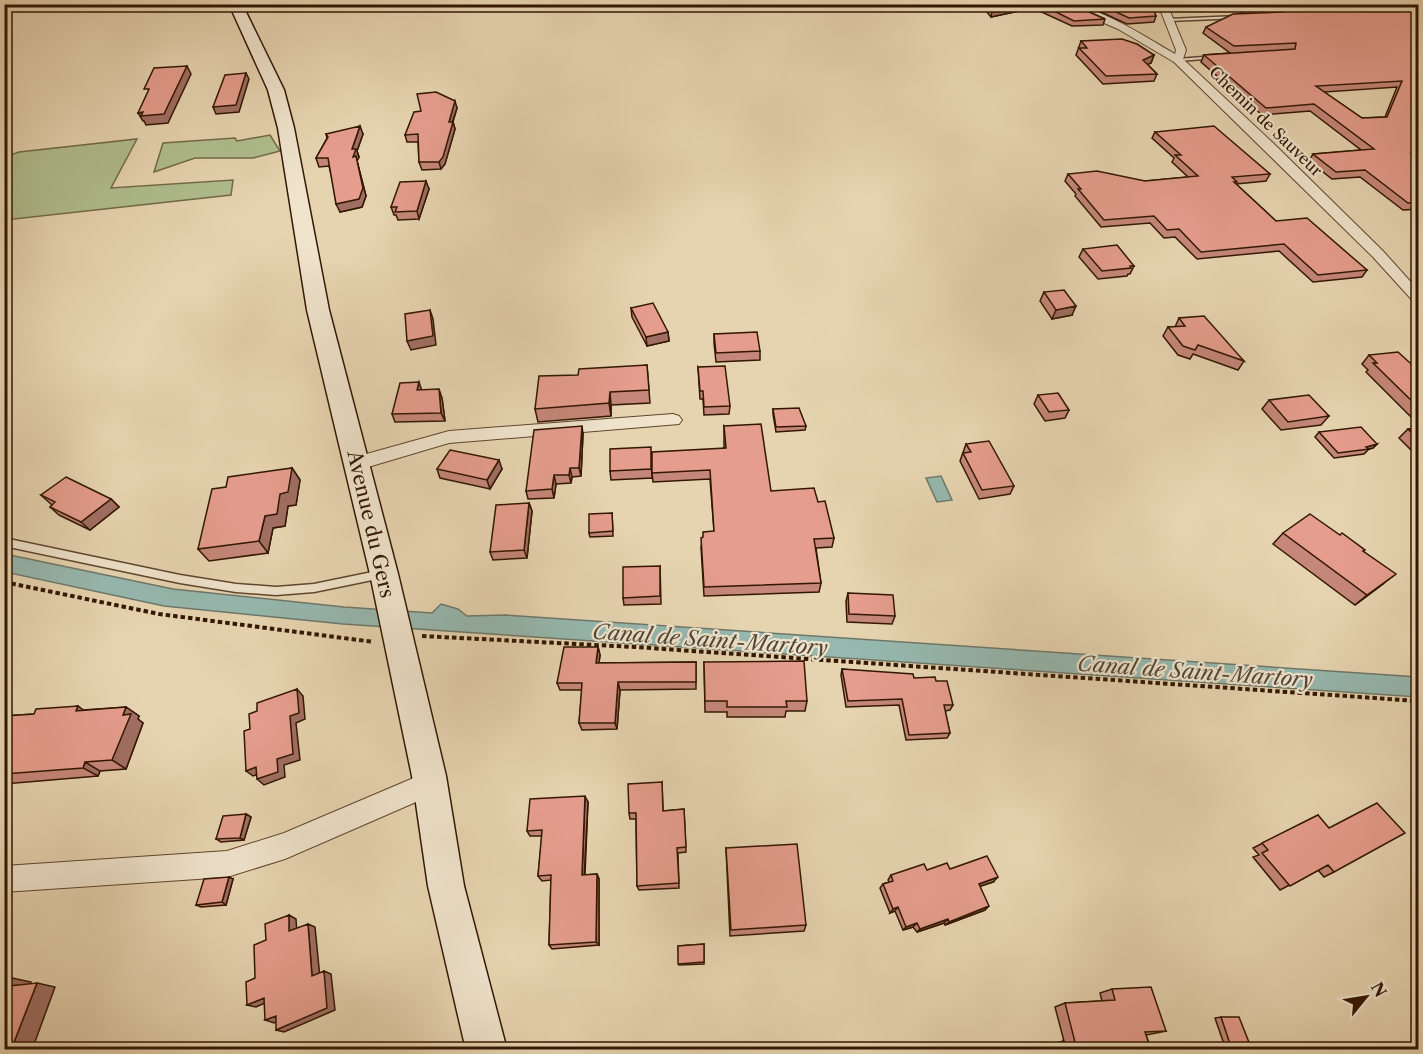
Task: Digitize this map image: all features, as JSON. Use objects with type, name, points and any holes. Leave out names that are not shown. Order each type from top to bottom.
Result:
[{"type":"main road","name":"Avenue du Gers","points":[[235,4],[276,90],[298,191],[318,310],[384,574],[430,783],[446,886],[487,1050]]},
{"type":"street","name":"Chemin de Sauveur","points":[[1064,4],[1121,27],[1178,60],[1277,153],[1419,298]]},
{"type":"street","points":[[1162,4],[1181,50],[1178,60]]},
{"type":"street","points":[[358,463],[449,437],[673,420]]},
{"type":"street","points":[[4,879],[227,864],[285,846],[430,783]]},
{"type":"lane","points":[[1168,20],[1245,16]]},
{"type":"lane","points":[[1178,60],[1224,57]]},
{"type":"lane","points":[[4,542],[180,579],[236,588],[276,591],[314,588],[384,574]]},
{"type":"path","points":[[4,582],[159,614],[360,641],[382,642],[394,626],[415,636],[635,647],[1419,701]]},
{"type":"green space","points":[[270,135],[280,151],[253,158],[195,158],[154,172],[163,143],[235,138],[237,141]]},
{"type":"green space","points":[[137,139],[111,188],[233,180],[231,195],[5,220],[5,157],[19,152]]},
{"type":"water","points":[[941,476],[952,500],[937,502],[926,478]]},
{"type":"water","name":"Canal de Saint-Martory","points":[[5,554],[173,589],[344,607],[432,613],[441,604],[458,609],[467,616],[505,615],[1418,677],[1418,697],[343,624],[164,606],[5,572]]},
{"type":"building","points":[[986,4],[1024,4],[992,11]]},
{"type":"building","points":[[1040,4],[1071,4],[1105,19],[1074,21]]},
{"type":"building","points":[[1099,4],[1151,4],[1156,16],[1129,18]]},
{"type":"building","points":[[1242,4],[1419,4],[1419,115],[1412,131],[1419,136],[1419,153],[1412,153],[1419,157],[1419,202],[1408,203],[1365,170],[1336,172],[1313,154],[1374,149],[1314,104],[1266,108],[1204,55],[1295,49],[1296,43],[1234,46],[1206,27],[1233,14],[1284,12],[1286,10],[1282,5],[1245,7]],"holes":[[[1402,81],[1387,117],[1362,118],[1316,86]]]},
{"type":"building","points":[[1122,39],[1137,44],[1154,55],[1143,60],[1157,74],[1106,76],[1079,48],[1087,48],[1081,41]]},
{"type":"building","points":[[187,66],[164,114],[141,116],[143,112],[138,113],[149,89],[144,89],[154,68]]},
{"type":"building","points":[[246,73],[236,105],[213,107],[225,75]]},
{"type":"building","points":[[436,92],[455,101],[449,122],[453,122],[443,157],[439,162],[419,162],[418,134],[405,135],[414,112],[421,111],[417,94]]},
{"type":"building","points":[[360,126],[352,149],[356,149],[353,157],[356,156],[363,188],[359,199],[336,204],[328,158],[316,158],[328,137],[326,134]]},
{"type":"building","points":[[1214,126],[1270,174],[1232,177],[1237,182],[1234,182],[1276,221],[1307,218],[1367,270],[1318,275],[1284,244],[1201,252],[1179,229],[1167,230],[1154,216],[1104,220],[1068,174],[1097,171],[1145,181],[1198,176],[1175,155],[1181,155],[1155,132]]},
{"type":"building","points":[[426,181],[417,211],[395,212],[397,207],[391,207],[400,182]]},
{"type":"building","points":[[1117,245],[1134,266],[1102,271],[1083,249]]},
{"type":"building","points":[[1064,290],[1076,306],[1056,310],[1044,292]]},
{"type":"building","points":[[653,303],[668,332],[646,337],[631,308]]},
{"type":"building","points":[[430,310],[433,336],[407,341],[405,314]]},
{"type":"building","points":[[1204,316],[1244,361],[1198,345],[1195,350],[1183,346],[1168,327],[1185,326],[1179,318]]},
{"type":"building","points":[[757,332],[760,351],[716,353],[714,334]]},
{"type":"building","points":[[1398,352],[1419,371],[1419,408],[1373,363],[1377,363],[1369,355]]},
{"type":"building","points":[[647,365],[649,390],[610,392],[609,403],[535,409],[539,376],[578,375],[579,369]]},
{"type":"building","points":[[725,366],[730,406],[704,407],[698,367]]},
{"type":"building","points":[[419,382],[417,390],[439,389],[441,413],[392,414],[400,383]]},
{"type":"building","points":[[1058,393],[1069,410],[1049,412],[1038,395]]},
{"type":"building","points":[[1309,395],[1329,416],[1288,422],[1269,400]]},
{"type":"building","points":[[799,408],[806,426],[776,427],[773,409]]},
{"type":"building","points":[[761,424],[771,491],[814,488],[818,502],[825,501],[834,538],[814,539],[821,583],[704,587],[701,538],[703,532],[714,531],[710,470],[652,473],[652,452],[726,448],[724,426]]},
{"type":"building","points":[[582,426],[579,468],[570,468],[569,475],[554,475],[552,489],[526,491],[534,430]]},
{"type":"building","points":[[1361,427],[1377,444],[1366,447],[1369,449],[1338,453],[1319,432]]},
{"type":"building","points":[[1419,428],[1419,440],[1408,429]]},
{"type":"building","points":[[989,441],[1014,486],[982,490],[963,453],[971,452],[966,444]]},
{"type":"building","points":[[651,447],[651,469],[610,471],[610,449]]},
{"type":"building","points":[[450,450],[499,460],[487,480],[437,469]]},
{"type":"building","points":[[292,468],[288,492],[280,494],[277,514],[265,516],[259,541],[198,549],[212,489],[226,487],[228,477]]},
{"type":"building","points":[[66,477],[111,499],[81,522],[50,507],[55,502],[41,495]]},
{"type":"building","points":[[529,503],[524,550],[490,552],[496,505]]},
{"type":"building","points":[[612,513],[613,531],[589,533],[589,514]]},
{"type":"building","points":[[1310,514],[1340,535],[1342,533],[1396,574],[1367,595],[1283,533]]},
{"type":"building","points":[[660,566],[660,596],[623,598],[623,567]]},
{"type":"building","points":[[848,593],[893,595],[895,616],[849,614]]},
{"type":"building","points":[[564,647],[598,647],[596,663],[696,662],[696,682],[618,682],[615,723],[579,723],[582,683],[557,683]]},
{"type":"building","points":[[804,661],[807,701],[786,701],[787,707],[727,707],[727,701],[705,701],[704,662]]},
{"type":"building","points":[[842,669],[913,674],[914,678],[935,677],[936,681],[947,681],[953,705],[944,705],[950,733],[909,735],[902,699],[848,701]]},
{"type":"building","points":[[297,689],[299,713],[290,716],[293,754],[277,759],[278,772],[257,779],[256,767],[246,771],[244,731],[250,729],[249,714],[257,711],[257,703]]},
{"type":"building","points":[[78,706],[76,711],[126,707],[123,715],[131,714],[112,760],[85,762],[83,768],[4,774],[4,716],[34,714],[36,709]]},
{"type":"building","points":[[662,782],[663,811],[684,809],[686,847],[677,848],[679,883],[637,886],[636,813],[629,813],[628,784]]},
{"type":"building","points":[[585,796],[582,875],[597,874],[596,942],[549,945],[551,875],[538,876],[542,830],[527,831],[530,799]]},
{"type":"building","points":[[1377,803],[1405,833],[1334,872],[1328,865],[1290,886],[1262,853],[1268,850],[1262,843],[1318,815],[1329,828]]},
{"type":"building","points":[[246,814],[240,838],[216,839],[223,816]]},
{"type":"building","points":[[797,844],[806,925],[731,930],[726,848]]},
{"type":"building","points":[[987,856],[998,877],[979,884],[989,906],[949,922],[948,919],[920,929],[917,923],[906,927],[898,907],[893,909],[883,884],[893,881],[891,875],[924,864],[927,870],[947,863],[950,869]]},
{"type":"building","points":[[229,877],[222,902],[196,905],[204,879]]},
{"type":"building","points":[[289,915],[289,931],[308,924],[312,976],[324,971],[327,1008],[276,1030],[276,1016],[265,1020],[264,998],[247,1005],[246,982],[255,978],[254,945],[266,940],[265,924]]},
{"type":"building","points":[[704,944],[704,962],[678,964],[678,946]]},
{"type":"building","points":[[12,978],[8,986],[37,983],[11,1050],[4,1050],[4,979]]},
{"type":"building","points":[[1151,987],[1166,1031],[1145,1032],[1151,1050],[1077,1050],[1065,1003],[1115,1000],[1112,989]]},
{"type":"building","points":[[1221,1017],[1239,1017],[1252,1050],[1232,1050]]},
{"type":"building","points":[[1063,1041],[1074,1050],[1065,1050]]}]
